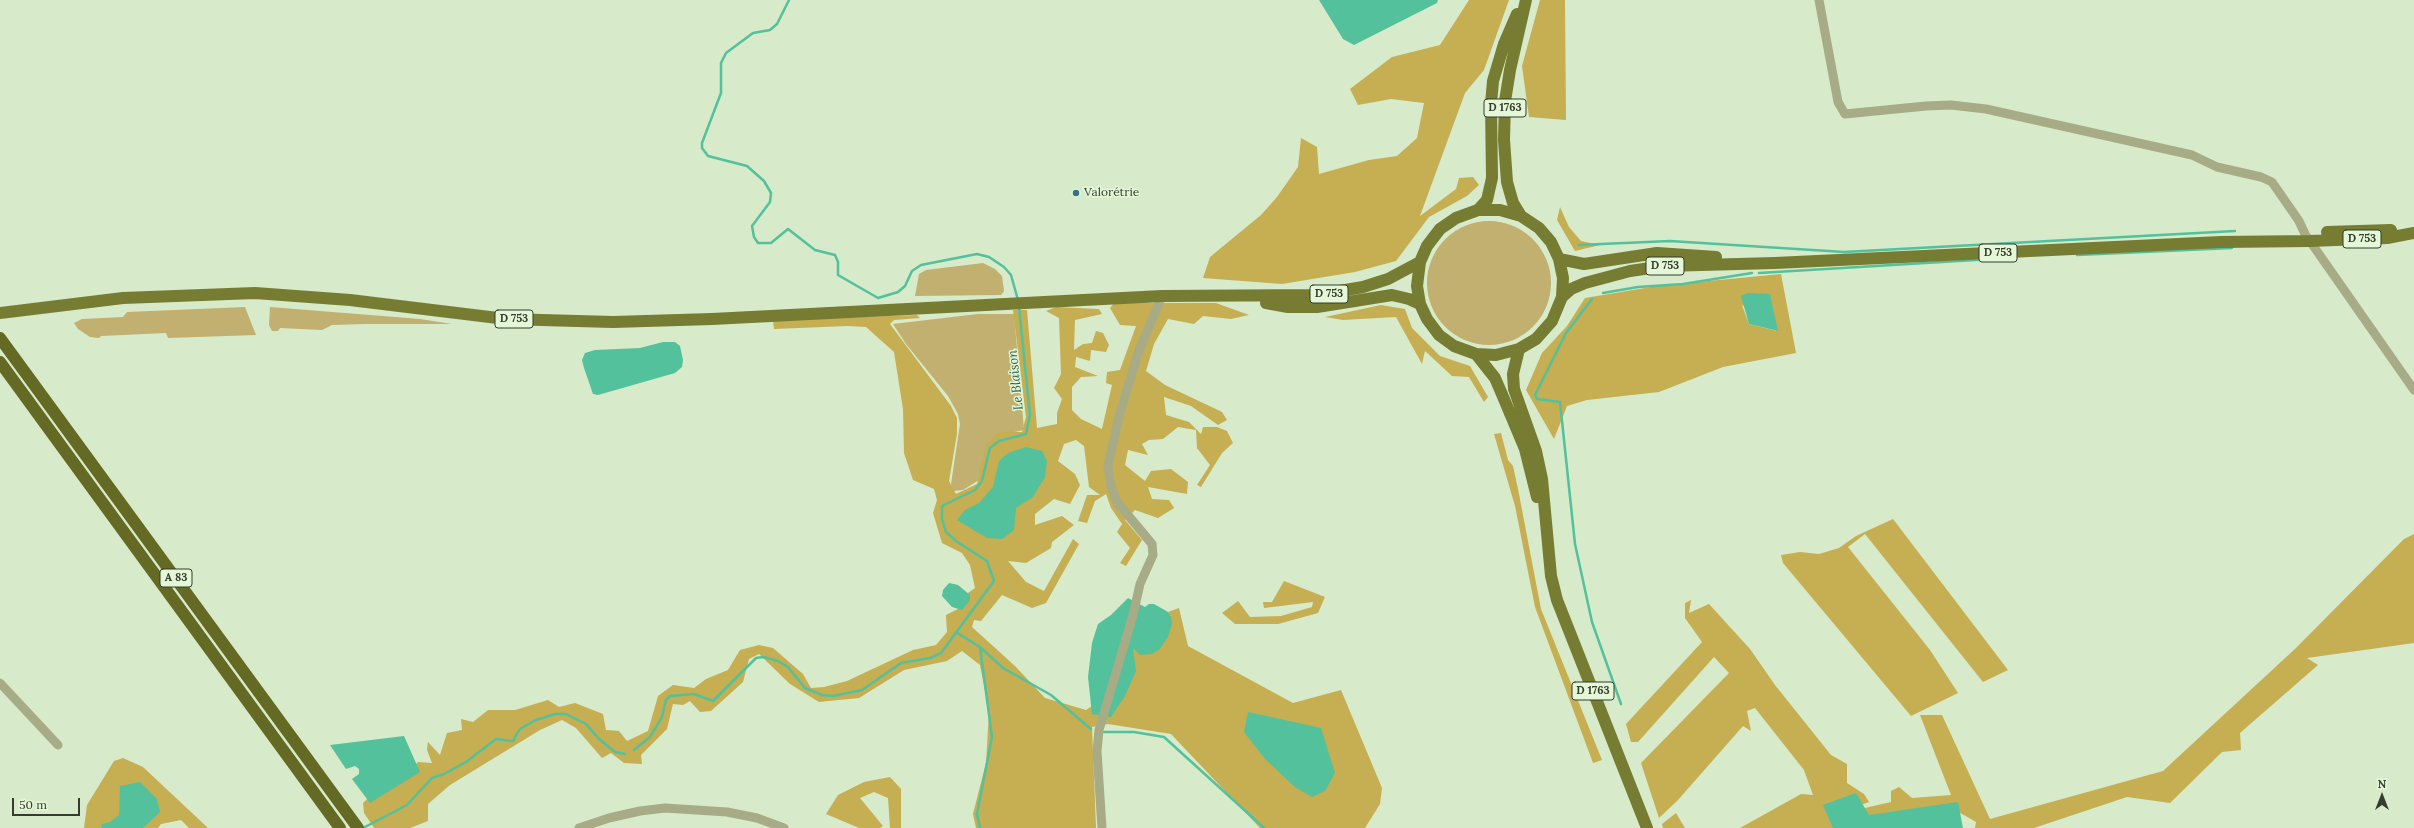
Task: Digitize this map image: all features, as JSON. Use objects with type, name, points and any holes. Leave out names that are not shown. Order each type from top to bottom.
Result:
[{"type":"highway","name":"A 83","points":[[0,338],[355,823]]},
{"type":"highway","name":"A 83","points":[[0,362],[340,828]]},
{"type":"main road","name":"D 1763","points":[[1478,210],[1487,200],[1492,178],[1491,104],[1493,80],[1504,44],[1523,0]]},
{"type":"main road","name":"D 1763","points":[[1521,216],[1514,203],[1508,182],[1504,140],[1505,101],[1510,70],[1526,0]]},
{"type":"main road","points":[[1478,210],[1500,210],[1521,216],[1539,228],[1551,242],[1559,259],[1563,278],[1562,297],[1552,321],[1536,339],[1519,349],[1496,355],[1476,354],[1454,346],[1439,335],[1427,319],[1420,304],[1417,286],[1420,262],[1427,246],[1440,230],[1456,218],[1478,210]]},
{"type":"main road","name":"D 753","points":[[2307,238],[2370,230],[2414,230]]},
{"type":"main road","name":"D 753","points":[[1562,297],[1571,289],[1584,283],[1650,268],[1709,263],[1775,263],[2307,238],[2387,238],[2414,233]]},
{"type":"main road","name":"D 753","points":[[1559,259],[1584,264],[1637,255],[1674,252],[1775,263]]},
{"type":"main road","name":"D 753","points":[[0,313],[123,298],[255,294],[350,300],[506,319],[613,322],[1162,296],[1289,297],[1336,292],[1388,279],[1420,262]]},
{"type":"main road","name":"D 753","points":[[1232,297],[1288,307],[1317,307],[1392,295],[1409,299],[1420,304]]},
{"type":"main road","name":"D 1763","points":[[1519,349],[1513,374],[1514,389],[1536,451],[1542,479],[1548,551]]},
{"type":"main road","name":"D 1763","points":[[1476,354],[1495,378],[1525,449],[1548,551],[1557,600],[1647,828]]},
{"type":"street","points":[[1819,0],[1838,102],[1845,114],[1951,105],[1986,109],[2192,155],[2217,167],[2261,177],[2272,182],[2299,221],[2307,238],[2414,390]]},
{"type":"street","points":[[1102,828],[1097,751],[1099,730],[1133,614],[1140,584],[1154,555],[1152,544],[1117,502],[1111,486],[1108,466],[1112,445],[1134,366],[1162,296]]},
{"type":"street","points":[[0,684],[58,745]]},
{"type":"street","points":[[579,828],[617,816],[665,808],[727,812],[757,818],[784,828]]},
{"type":"shaded area","points":[[1319,0],[1438,0],[1437,3],[1354,45],[1343,39]]},
{"type":"shaded area","points":[[1469,0],[1509,0],[1484,70],[1465,93],[1420,216],[1456,189],[1459,178],[1473,177],[1479,185],[1467,196],[1429,217],[1396,261],[1355,272],[1282,284],[1203,278],[1210,257],[1261,215],[1277,197],[1298,167],[1301,138],[1317,147],[1319,174],[1369,160],[1397,156],[1417,138],[1424,103],[1391,99],[1358,105],[1350,89],[1392,57],[1440,45]]},
{"type":"shaded area","points":[[1540,0],[1565,0],[1566,120],[1529,117],[1522,66]]},
{"type":"shaded area","points":[[1560,207],[1569,227],[1581,241],[1600,245],[1575,251],[1557,220]]},
{"type":"shaded area","points":[[1495,221],[1513,225],[1524,231],[1537,243],[1547,259],[1551,283],[1547,307],[1541,318],[1529,331],[1507,343],[1483,345],[1465,341],[1454,335],[1441,323],[1429,301],[1427,277],[1431,259],[1437,248],[1449,235],[1471,223]]},
{"type":"shaded area","points":[[983,263],[995,269],[1002,276],[1004,291],[1001,295],[915,296],[919,274],[926,270]]},
{"type":"shaded area","points":[[1781,274],[1796,353],[1723,367],[1659,392],[1587,400],[1567,406],[1554,439],[1526,390],[1542,353],[1567,326],[1585,298],[1657,286]],"holes":[[[1742,305],[1777,331],[1749,324]]]},
{"type":"shaded area","points":[[1748,293],[1770,294],[1778,331],[1749,324],[1741,296]]},
{"type":"shaded area","points":[[1114,303],[1216,303],[1249,315],[1231,319],[1203,316],[1194,324],[1168,319],[1154,344],[1146,371],[1165,385],[1222,412],[1227,420],[1218,425],[1191,406],[1164,397],[1166,415],[1189,422],[1201,434],[1203,427],[1217,427],[1227,431],[1233,443],[1222,453],[1201,487],[1197,485],[1210,465],[1197,448],[1196,430],[1178,427],[1163,439],[1149,440],[1142,444],[1148,455],[1128,450],[1125,465],[1145,481],[1151,471],[1171,469],[1188,482],[1187,494],[1148,487],[1152,499],[1169,500],[1174,508],[1158,518],[1135,510],[1125,520],[1142,540],[1126,566],[1120,563],[1130,548],[1117,532],[1122,524],[1111,508],[1106,494],[1095,501],[1087,523],[1078,521],[1087,495],[1100,495],[1089,487],[1084,446],[1076,440],[1064,444],[1058,461],[1075,474],[1080,485],[1070,504],[1054,499],[1035,514],[1035,525],[1062,516],[1074,525],[1052,542],[1051,548],[1026,563],[1008,561],[1026,582],[1044,591],[1073,539],[1079,544],[1046,603],[1032,608],[1002,595],[981,621],[974,620],[972,627],[1015,666],[1045,698],[1086,710],[1123,685],[1133,647],[1171,616],[1168,612],[1179,608],[1188,646],[1293,703],[1341,690],[1382,788],[1380,804],[1365,828],[1260,828],[1171,734],[1108,724],[1092,727],[1096,828],[976,828],[973,814],[986,763],[989,712],[980,665],[962,651],[947,661],[904,670],[859,698],[819,702],[790,684],[759,654],[749,659],[743,682],[711,711],[700,712],[690,701],[683,705],[673,704],[667,729],[641,755],[642,764],[624,763],[611,753],[602,758],[576,728],[562,720],[540,730],[450,785],[428,804],[428,821],[410,828],[374,828],[364,813],[363,803],[373,793],[410,771],[418,762],[432,763],[427,750],[428,742],[440,755],[447,733],[462,730],[461,719],[473,722],[488,710],[515,710],[548,700],[559,707],[575,703],[603,714],[606,730],[619,731],[627,741],[648,731],[658,696],[673,685],[694,688],[706,679],[728,670],[740,650],[759,645],[773,648],[803,674],[811,688],[824,687],[847,681],[913,650],[936,645],[947,632],[946,615],[960,608],[961,598],[975,588],[970,565],[962,553],[942,543],[933,513],[937,500],[934,489],[913,480],[904,453],[903,409],[894,352],[866,327],[848,326],[774,329],[773,320],[917,315],[920,318],[894,320],[890,324],[951,406],[957,418],[957,434],[949,481],[956,494],[977,484],[986,445],[1000,432],[1022,432],[1026,417],[1013,310],[1027,310],[1037,428],[1057,424],[1057,413],[1062,399],[1054,388],[1061,374],[1059,318],[1046,311],[1056,307],[1099,309],[1102,314],[1075,320],[1074,350],[1083,344],[1092,343],[1096,331],[1103,333],[1109,345],[1106,352],[1091,350],[1090,361],[1076,357],[1075,367],[1098,376],[1081,377],[1072,387],[1072,410],[1081,419],[1102,429],[1112,385],[1106,383],[1107,372],[1120,370],[1136,326],[1120,325],[1110,308]]},
{"type":"shaded area","points":[[1381,305],[1405,309],[1412,328],[1440,356],[1470,366],[1488,397],[1484,402],[1469,377],[1452,376],[1425,351],[1422,364],[1396,317],[1343,320],[1325,317]]},
{"type":"shaded area","points":[[245,307],[256,335],[168,338],[166,333],[101,336],[99,338],[90,337],[78,329],[74,323],[82,319],[123,317],[127,312]]},
{"type":"shaded area","points":[[270,307],[420,319],[452,324],[332,325],[322,330],[280,328],[278,331],[272,331],[269,325]]},
{"type":"shaded area","points":[[978,314],[1014,314],[1024,430],[1005,434],[979,480],[963,490],[953,491],[951,484],[960,424],[958,414],[948,396],[906,344],[893,324]]},
{"type":"shaded area","points":[[663,342],[675,342],[680,346],[683,360],[682,367],[675,373],[598,395],[593,394],[582,360],[585,353],[595,350],[640,348]]},
{"type":"shaded area","points":[[1501,433],[1508,460],[1513,466],[1541,609],[1602,760],[1593,763],[1535,607],[1515,506],[1494,434]]},
{"type":"shaded area","points":[[1026,447],[1042,451],[1047,461],[1045,477],[1033,497],[1016,508],[1014,530],[1002,539],[987,538],[957,520],[965,510],[979,503],[993,487],[999,461],[1008,453]]},
{"type":"shaded area","points":[[1893,519],[2008,670],[1983,682],[1865,534],[1848,547],[1930,650],[1958,693],[1911,716],[1783,563],[1781,555],[1800,552],[1819,554],[1839,548],[1856,536]]},
{"type":"shaded area","points":[[2414,534],[2414,643],[2307,658],[2318,665],[2240,733],[2241,750],[2222,752],[2170,803],[2127,797],[2034,828],[1975,828],[1976,822],[1950,807],[1866,820],[1865,808],[1891,802],[1891,791],[1899,787],[1912,798],[1951,795],[1920,715],[1942,715],[1990,819],[2163,771],[2296,648],[2404,539]]},
{"type":"shaded area","points":[[1284,581],[1325,597],[1318,613],[1278,624],[1235,624],[1222,613],[1238,601],[1250,617],[1281,616],[1312,607],[1313,602],[1264,608],[1263,602],[1272,602]]},
{"type":"shaded area","points":[[949,583],[958,585],[970,595],[970,600],[962,610],[952,607],[942,596],[943,590]]},
{"type":"shaded area","points":[[1128,598],[1145,607],[1149,604],[1154,604],[1168,612],[1171,616],[1172,624],[1168,637],[1160,649],[1152,654],[1140,655],[1133,648],[1136,671],[1125,696],[1111,717],[1092,714],[1088,677],[1092,643],[1098,624],[1111,615]]},
{"type":"shaded area","points":[[1691,600],[1689,613],[1709,604],[1750,649],[1775,685],[1831,755],[1847,764],[1847,783],[1864,794],[1869,802],[1858,806],[1836,828],[1740,828],[1801,794],[1813,795],[1804,770],[1755,708],[1747,711],[1751,731],[1743,726],[1678,800],[1659,818],[1641,763],[1729,673],[1714,657],[1638,742],[1631,742],[1626,724],[1702,642],[1685,618],[1685,603]]},
{"type":"shaded area","points":[[1248,712],[1321,728],[1335,773],[1325,791],[1312,797],[1295,787],[1265,759],[1244,732]]},
{"type":"shaded area","points":[[404,736],[420,772],[370,803],[352,779],[359,774],[359,769],[355,766],[346,769],[330,745]]},
{"type":"shaded area","points":[[123,758],[143,767],[208,828],[189,828],[181,820],[161,824],[158,828],[84,828],[87,805],[114,761]]},
{"type":"shaded area","points":[[890,777],[901,789],[901,828],[890,828],[888,798],[874,792],[860,798],[883,826],[880,828],[859,828],[826,814],[838,795],[864,782]]},
{"type":"shaded area","points":[[140,782],[157,799],[160,812],[143,828],[101,828],[102,824],[110,822],[119,815],[120,786]]},
{"type":"shaded area","points":[[1856,793],[1869,815],[1958,802],[1963,828],[1833,828],[1823,805]]},
{"type":"shaded area","points":[[1676,813],[1685,828],[1663,828],[1662,824]]},
{"type":"waterway","name":"Le Blaison","points":[[789,0],[777,24],[770,30],[753,33],[726,53],[721,63],[721,93],[702,143],[702,148],[708,156],[747,166],[764,181],[771,193],[770,202],[752,226],[754,237],[758,243],[771,243],[788,229],[815,250],[835,255],[838,262],[838,275],[878,298],[898,292],[905,286],[912,271],[921,265],[977,254],[989,257],[1004,267],[1011,275],[1018,300]]},
{"type":"waterway","points":[[1579,245],[1670,241],[1844,252],[2235,231]]},
{"type":"waterway","points":[[2077,255],[2232,248]]},
{"type":"waterway","points":[[1759,273],[1992,259]]},
{"type":"waterway","points":[[1603,293],[1638,287],[1683,284],[1752,273]]},
{"type":"waterway","points":[[1592,299],[1566,333],[1535,395],[1537,399],[1560,402],[1575,544],[1592,622],[1621,704]]},
{"type":"waterway","name":"Le Blaison","points":[[634,750],[650,737],[662,717],[666,700],[670,696],[694,694],[713,701],[756,658],[763,657],[778,661],[788,667],[805,688],[822,695],[833,696],[862,690],[901,663],[930,658],[941,653],[994,581],[987,561],[956,541],[946,532],[942,519],[942,506],[975,490],[982,481],[990,448],[999,441],[1026,434],[1030,415],[1019,307]]},
{"type":"waterway","points":[[956,632],[980,647],[992,737],[977,814],[980,828]]},
{"type":"waterway","points":[[981,648],[1003,668],[1051,695],[1091,729]]},
{"type":"waterway","name":"Le Blaison","points":[[363,828],[407,805],[432,778],[444,774],[466,762],[496,739],[513,741],[519,730],[525,726],[536,720],[555,714],[566,714],[586,724],[599,739],[615,752],[625,754]]},
{"type":"waterway","points":[[1104,732],[1134,732],[1164,737],[1264,828]]},
{"type":"place","name":"Valorétrie","points":[[1076,193]]}]
